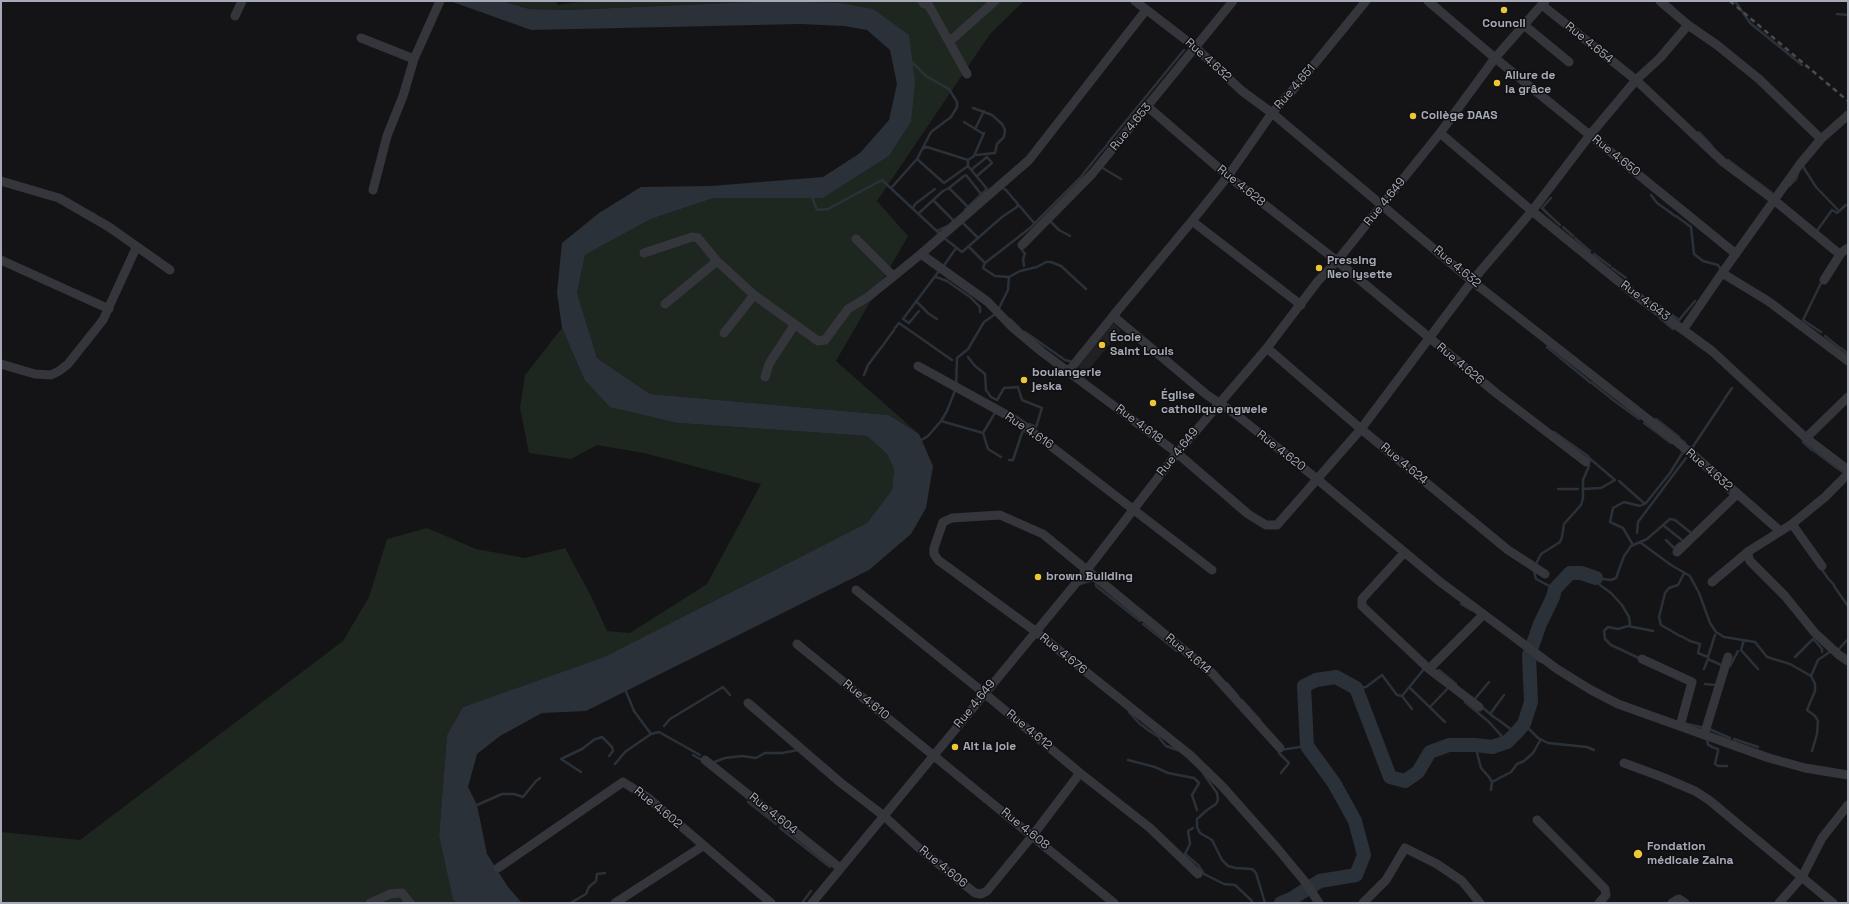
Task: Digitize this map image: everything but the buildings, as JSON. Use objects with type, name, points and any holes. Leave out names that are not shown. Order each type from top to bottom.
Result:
[{"type":"street","points":[[236,16],[242,1]]},
{"type":"street","points":[[949,42],[995,1]]},
{"type":"street","name":"Rue 4.632","points":[[1135,1],[1195,47],[1242,91],[1272,113],[1472,281],[1691,453],[1780,531]]},
{"type":"street","name":"Rue 4.653","points":[[1022,245],[1092,174],[1233,1]]},
{"type":"street","name":"Rue 4.651","points":[[1192,221],[1228,176],[1272,113],[1299,83],[1366,1]]},
{"type":"street","name":"Rue 4.650","points":[[1428,1],[1736,254]]},
{"type":"street","points":[[1660,1],[1688,25],[1717,45],[1759,79],[1821,139]]},
{"type":"street","points":[[928,2],[967,74]]},
{"type":"street","name":"Rue 4.649","points":[[812,903],[1086,571],[1132,508],[1219,403],[1267,348],[1318,281],[1337,261],[1440,133],[1496,58],[1544,3]]},
{"type":"street","name":"Rue 4.654","points":[[1544,3],[1636,80],[1723,162],[1774,200],[1837,252],[1844,250]]},
{"type":"street","points":[[373,190],[387,136],[403,96],[414,59],[438,4]]},
{"type":"street","points":[[644,253],[695,237],[698,238],[716,261],[754,295],[818,341],[825,340],[848,310],[920,254],[1029,160],[1146,10]]},
{"type":"street","points":[[1524,25],[1569,62]]},
{"type":"street","name":"Rue 4.618","points":[[920,254],[988,302],[1011,326],[1068,372],[1177,453],[1237,505],[1266,525],[1277,525],[1361,429],[1472,281],[1532,211],[1590,135],[1636,80],[1660,58],[1688,25]]},
{"type":"street","points":[[361,38],[414,59]]},
{"type":"street","name":"Rue 4.628","points":[[1148,107],[1228,176],[1337,261]]},
{"type":"street","points":[[1683,330],[1800,164],[1821,139],[1848,115]]},
{"type":"street","name":"Rue 4.643","points":[[1440,133],[1532,211],[1634,294],[1712,351],[1806,438],[1848,470]]},
{"type":"street","points":[[1,181],[59,198],[109,227],[136,248],[170,270]]},
{"type":"street","points":[[1068,372],[1192,221],[1301,305]]},
{"type":"street","points":[[856,240],[893,276]]},
{"type":"street","points":[[1,364],[35,374],[51,375],[59,371],[87,342],[109,309],[136,248]]},
{"type":"street","points":[[1824,280],[1844,250]]},
{"type":"street","points":[[1,260],[109,309]]},
{"type":"street","points":[[665,304],[716,261]]},
{"type":"street","name":"Rue 4.626","points":[[1337,261],[1502,398],[1586,462]]},
{"type":"street","points":[[1722,273],[1768,301],[1848,361]]},
{"type":"street","points":[[724,333],[754,295]]},
{"type":"street","name":"Rue 4.620","points":[[1113,316],[1207,395],[1317,479],[1404,553],[1483,615],[1591,690],[1618,704],[1704,735],[1805,768],[1848,775]]},
{"type":"street","points":[[765,377],[769,364],[795,324]]},
{"type":"street","name":"Rue 4.624","points":[[1267,348],[1361,429],[1508,550],[1545,574]]},
{"type":"street","name":"Rue 4.616","points":[[918,366],[1014,419],[1212,570]]},
{"type":"street","points":[[1806,438],[1848,397]]},
{"type":"street","points":[[1712,582],[1750,552],[1792,524],[1825,497],[1848,474]]},
{"type":"street","points":[[1677,552],[1738,494]]},
{"type":"street","name":"Rue 4.676","points":[[1086,571],[1042,534],[1008,517],[993,514],[952,518],[943,522],[934,548],[934,554],[938,560],[1035,631],[1190,755],[1222,786],[1306,883],[1317,901]]},
{"type":"street","points":[[1792,524],[1822,566]]},
{"type":"street","points":[[1750,552],[1750,561],[1785,596],[1816,633],[1839,656],[1848,661]]},
{"type":"street","points":[[1404,553],[1362,599],[1361,602],[1396,640],[1429,669],[1479,707]]},
{"type":"street","name":"Rue 4.614","points":[[1086,571],[1212,674],[1280,748]]},
{"type":"street","name":"Rue 4.612","points":[[856,590],[984,693],[1080,773],[1150,828],[1198,874]]},
{"type":"street","points":[[1429,669],[1483,615]]},
{"type":"street","name":"Rue 4.610","points":[[797,644],[934,755]]},
{"type":"street","points":[[1704,735],[1728,657]]},
{"type":"street","points":[[1642,659],[1692,682],[1680,726]]},
{"type":"street","points":[[748,703],[857,796],[884,816]]},
{"type":"street","name":"Rue 4.608","points":[[934,755],[1114,903]]},
{"type":"street","name":"Rue 4.604","points":[[705,760],[840,868]]},
{"type":"street","points":[[1624,763],[1695,791],[1709,800],[1832,903]]},
{"type":"street","points":[[1033,835],[1080,773]]},
{"type":"street","name":"Rue 4.602","points":[[498,868],[623,782],[647,797],[771,903]]},
{"type":"street","points":[[1779,903],[1802,877],[1822,838],[1848,805]]},
{"type":"street","name":"Rue 4.606","points":[[884,816],[920,849],[975,893],[981,894],[987,891],[1033,835]]},
{"type":"street","points":[[1537,820],[1605,889],[1606,895],[1600,903]]},
{"type":"street","points":[[615,903],[703,846]]},
{"type":"street","points":[[1363,903],[1386,880],[1405,848],[1437,864],[1462,881],[1480,903]]},
{"type":"street","points":[[370,903],[390,894],[402,893],[410,903]]},
{"type":"street","points":[[1672,903],[1679,899],[1685,903]]},
{"type":"shaded area","points":[[450,1],[502,1],[529,9],[567,10],[775,1],[840,3],[873,9],[909,35],[915,82],[911,122],[889,156],[823,198],[714,198],[651,219],[585,255],[577,293],[597,358],[650,394],[889,415],[919,434],[933,466],[926,508],[911,534],[869,570],[586,711],[542,713],[500,736],[477,754],[468,787],[477,805],[487,854],[508,887],[522,903],[457,903],[453,900],[439,836],[447,735],[463,707],[604,657],[867,523],[892,490],[894,469],[887,454],[867,436],[678,423],[610,407],[584,379],[562,328],[557,292],[562,243],[599,213],[641,187],[711,186],[823,177],[860,153],[889,120],[897,84],[890,50],[867,30],[844,26],[801,24],[531,30]]},
{"type":"shaded area","points":[[502,1],[554,1],[558,5],[587,1],[775,1],[567,10],[529,9]]},
{"type":"shaded area","points":[[790,1],[1024,1],[990,34],[877,201],[908,236],[836,361],[919,434],[889,415],[650,394],[597,358],[577,293],[585,255],[651,219],[714,198],[823,198],[889,156],[911,122],[909,35],[840,3]]},
{"type":"shaded area","name":"École Saint Louis","points":[[1113,323],[1121,330],[1086,373],[1078,367]]},
{"type":"shaded area","points":[[562,328],[584,379],[678,423],[867,436],[887,454],[894,469],[892,490],[867,523],[604,657],[463,707],[447,735],[439,836],[453,900],[457,903],[1,903],[1,832],[80,840],[343,641],[369,597],[387,539],[427,528],[476,549],[525,558],[565,548],[591,596],[607,631],[630,633],[707,584],[761,484],[644,453],[597,445],[571,459],[529,453],[520,408],[525,375]]},
{"type":"waterway","points":[[1735,1],[1750,23],[1802,65]]},
{"type":"waterway","points":[[1837,14],[1848,15]]},
{"type":"waterway","points":[[1108,143],[1184,50]]},
{"type":"waterway","points":[[892,187],[917,159],[931,132],[951,117],[957,107],[957,102],[949,89],[926,76],[910,60]]},
{"type":"waterway","points":[[973,108],[992,115],[1002,124],[1005,130],[1004,137],[997,144],[995,153],[977,155]]},
{"type":"waterway","points":[[975,129],[984,111]]},
{"type":"waterway","points":[[964,122],[982,133]]},
{"type":"waterway","points":[[1699,132],[1712,146]]},
{"type":"waterway","points":[[968,160],[974,156],[984,133]]},
{"type":"waterway","points":[[1101,152],[1108,144]]},
{"type":"waterway","points":[[924,148],[927,147],[968,160]]},
{"type":"waterway","points":[[1086,289],[1061,266],[1051,262],[1046,262],[1037,267],[1020,271],[1009,277],[995,276],[983,268],[985,263],[1030,228],[1080,178],[1100,153]]},
{"type":"waterway","points":[[972,169],[987,157],[992,163],[978,175]]},
{"type":"waterway","points":[[917,159],[944,183],[968,166]]},
{"type":"waterway","points":[[965,210],[987,189],[968,166],[968,160]]},
{"type":"waterway","points":[[1728,160],[1772,193]]},
{"type":"waterway","points":[[1802,165],[1816,187],[1839,211]]},
{"type":"waterway","points":[[1101,167],[1121,179]]},
{"type":"waterway","points":[[1789,186],[1796,179],[1798,173]]},
{"type":"waterway","points":[[919,213],[943,191],[966,175],[981,194]]},
{"type":"waterway","points":[[812,197],[817,210],[828,209],[882,180],[940,234]]},
{"type":"waterway","points":[[1001,187],[1006,190],[1034,223]]},
{"type":"waterway","points":[[949,188],[968,207]]},
{"type":"waterway","points":[[913,208],[915,204],[935,189]]},
{"type":"waterway","points":[[1651,195],[1657,203],[1667,210]]},
{"type":"waterway","points":[[1548,214],[1542,208],[1551,198]]},
{"type":"waterway","points":[[934,201],[953,220]]},
{"type":"waterway","points":[[944,238],[962,252],[1002,217],[1017,207],[1018,204]]},
{"type":"waterway","points":[[1816,232],[1832,210],[1837,213],[1846,205]]},
{"type":"waterway","points":[[1667,210],[1675,216]]},
{"type":"waterway","points":[[1549,215],[1560,225]]},
{"type":"waterway","points":[[1676,216],[1691,227],[1694,254],[1703,261],[1718,265],[1721,270]]},
{"type":"waterway","points":[[1050,221],[1059,230],[1070,236]]},
{"type":"waterway","points":[[962,222],[978,238]]},
{"type":"waterway","points":[[937,231],[947,226]]},
{"type":"waterway","points":[[1563,227],[1573,236]]},
{"type":"waterway","points":[[1575,238],[1590,251]]},
{"type":"waterway","points":[[1019,246],[1025,254],[1023,259],[1024,266]]},
{"type":"waterway","points":[[969,247],[985,263]]},
{"type":"waterway","points":[[943,267],[956,248]]},
{"type":"waterway","points":[[1594,254],[1610,266]]},
{"type":"waterway","points":[[1612,268],[1626,278]]},
{"type":"waterway","points":[[919,311],[909,323],[903,319],[939,271]]},
{"type":"waterway","points":[[936,277],[947,281],[970,297],[980,307],[980,312]]},
{"type":"waterway","points":[[920,441],[928,436],[941,421],[947,411],[956,388],[957,358],[968,349],[984,322],[994,315],[999,308],[1008,290],[1009,277]]},
{"type":"waterway","points":[[1821,332],[1803,320],[1822,281]]},
{"type":"waterway","points":[[916,301],[929,314],[937,319]]},
{"type":"waterway","points":[[1660,306],[1679,320],[1695,301]]},
{"type":"waterway","points":[[1660,318],[1673,329]]},
{"type":"waterway","points":[[1010,319],[1019,328]]},
{"type":"waterway","points":[[895,328],[899,323],[952,360]]},
{"type":"waterway","points":[[881,348],[894,330]]},
{"type":"waterway","points":[[1025,332],[1065,360],[1073,362]]},
{"type":"waterway","points":[[1825,336],[1840,348]]},
{"type":"waterway","points":[[1547,347],[1591,383]]},
{"type":"waterway","points":[[1841,348],[1848,354]]},
{"type":"waterway","points":[[864,375],[868,365],[880,349]]},
{"type":"waterway","points":[[968,357],[975,366],[985,374],[986,390],[991,397],[997,400],[1004,388],[1018,387],[1022,400],[1042,408],[1036,427],[1029,424]]},
{"type":"waterway","points":[[1592,383],[1612,399]]},
{"type":"waterway","points":[[1725,398],[1732,388]]},
{"type":"waterway","points":[[1613,400],[1639,419]]},
{"type":"waterway","points":[[1690,447],[1692,448],[1724,400]]},
{"type":"waterway","points":[[996,411],[983,433],[988,449],[1001,457]]},
{"type":"waterway","points":[[1656,419],[1665,426]]},
{"type":"waterway","points":[[941,421],[983,433]]},
{"type":"waterway","points":[[1644,423],[1659,434]]},
{"type":"waterway","points":[[1665,426],[1679,437]]},
{"type":"waterway","points":[[1020,438],[1023,431]]},
{"type":"waterway","points":[[1554,432],[1588,456]]},
{"type":"waterway","points":[[1660,435],[1671,443]]},
{"type":"waterway","points":[[1009,460],[1013,460],[1020,439]]},
{"type":"waterway","points":[[1680,439],[1685,443]]},
{"type":"waterway","points":[[1803,442],[1812,450]]},
{"type":"waterway","points":[[1633,545],[1623,528],[1610,522],[1613,508],[1624,502],[1640,506],[1646,503],[1670,473],[1683,452],[1681,450]]},
{"type":"waterway","points":[[1813,450],[1833,465]]},
{"type":"waterway","points":[[1583,489],[1601,488],[1615,480],[1588,457]]},
{"type":"waterway","points":[[1637,533],[1638,522],[1686,458]]},
{"type":"waterway","points":[[1583,480],[1589,466],[1587,463]]},
{"type":"waterway","points":[[1834,466],[1843,472]]},
{"type":"waterway","points":[[1535,566],[1541,554],[1560,542],[1564,524],[1581,505],[1583,498],[1583,481]]},
{"type":"waterway","points":[[1619,481],[1645,504]]},
{"type":"waterway","points":[[1558,489],[1578,489]]},
{"type":"waterway","points":[[1726,490],[1732,496]]},
{"type":"waterway","points":[[1596,578],[1611,580],[1616,578],[1624,556],[1631,546],[1647,539],[1670,519],[1675,520],[1690,532]]},
{"type":"waterway","points":[[1663,525],[1683,541]]},
{"type":"waterway","points":[[1666,540],[1674,548],[1680,543]]},
{"type":"waterway","points":[[1641,543],[1671,565],[1690,576],[1699,593],[1710,623],[1716,632],[1724,637],[1755,642],[1767,657],[1790,664],[1811,676]]},
{"type":"waterway","points":[[1821,568],[1827,577]]},
{"type":"waterway","points":[[1534,571],[1536,579],[1555,589]]},
{"type":"waterway","points":[[1281,903],[1291,899],[1320,881],[1356,875],[1364,855],[1355,821],[1334,783],[1307,746],[1304,686],[1316,680],[1336,677],[1356,688],[1390,777],[1405,781],[1418,772],[1430,752],[1449,745],[1475,745],[1492,747],[1507,742],[1516,733],[1524,724],[1531,702],[1529,655],[1555,589],[1570,573],[1581,573],[1596,578]]},
{"type":"waterway","points":[[1680,636],[1661,625],[1659,617],[1665,593],[1669,588],[1678,585],[1684,573]]},
{"type":"waterway","points":[[1827,577],[1834,585]]},
{"type":"waterway","points":[[1596,578],[1600,585],[1611,593],[1622,605],[1629,617],[1630,625],[1628,626]]},
{"type":"waterway","points":[[1080,584],[1093,580],[1096,582],[1096,586],[1140,621]]},
{"type":"waterway","points":[[1834,586],[1848,606]]},
{"type":"waterway","points":[[1461,604],[1471,610]]},
{"type":"waterway","points":[[1143,624],[1177,651]]},
{"type":"waterway","points":[[1641,659],[1611,645],[1605,639],[1604,631],[1608,627],[1618,629],[1628,626],[1653,631]]},
{"type":"waterway","points":[[1690,641],[1700,644],[1698,653],[1708,657],[1715,635]]},
{"type":"waterway","points":[[1681,636],[1690,641]]},
{"type":"waterway","points":[[1795,657],[1813,639],[1815,641]]},
{"type":"waterway","points":[[1837,649],[1839,649],[1848,639]]},
{"type":"waterway","points":[[1744,640],[1741,650],[1758,669]]},
{"type":"waterway","points":[[1816,642],[1822,649],[1822,652]]},
{"type":"waterway","points":[[1730,666],[1738,651]]},
{"type":"waterway","points":[[1812,751],[1817,734],[1818,721],[1815,716],[1807,710],[1815,691],[1815,684],[1811,676],[1818,660],[1831,651]]},
{"type":"waterway","points":[[1529,655],[1541,662]]},
{"type":"waterway","points":[[1704,669],[1708,659],[1723,666]]},
{"type":"waterway","points":[[1402,696],[1424,669]]},
{"type":"waterway","points":[[1439,670],[1456,684]]},
{"type":"waterway","points":[[1356,688],[1366,687],[1382,675],[1397,695],[1402,696],[1412,709]]},
{"type":"waterway","points":[[1474,700],[1489,682]]},
{"type":"waterway","points":[[1227,683],[1238,696]]},
{"type":"waterway","points":[[1705,684],[1716,685]]},
{"type":"waterway","points":[[664,726],[670,719],[723,687],[730,695]]},
{"type":"waterway","points":[[1409,687],[1445,722]]},
{"type":"waterway","points":[[1430,707],[1448,688]]},
{"type":"waterway","points":[[625,689],[634,711],[651,734]]},
{"type":"waterway","points":[[1490,714],[1504,695]]},
{"type":"waterway","points":[[1242,700],[1260,720]]},
{"type":"waterway","points":[[1465,702],[1489,722]]},
{"type":"waterway","points":[[1482,707],[1495,718]]},
{"type":"waterway","points":[[1129,712],[1138,722]]},
{"type":"waterway","points":[[1497,719],[1516,733]]},
{"type":"waterway","points":[[1489,722],[1507,742]]},
{"type":"waterway","points":[[1139,723],[1147,729]]},
{"type":"waterway","points":[[1683,723],[1705,728]]},
{"type":"waterway","points":[[1524,724],[1538,738],[1548,743],[1587,747],[1594,750]]},
{"type":"waterway","points":[[1709,729],[1730,738]]},
{"type":"waterway","points":[[1148,730],[1159,737]]},
{"type":"waterway","points":[[615,764],[625,752],[651,734],[659,732],[700,755]]},
{"type":"waterway","points":[[596,739],[602,737],[612,747],[613,751],[609,756]]},
{"type":"waterway","points":[[581,772],[561,759],[582,749],[595,739]]},
{"type":"waterway","points":[[1160,739],[1166,746],[1177,750]]},
{"type":"waterway","points":[[1492,782],[1511,772],[1517,764],[1524,761],[1533,753],[1541,739]]},
{"type":"waterway","points":[[1707,739],[1708,745],[1711,746]]},
{"type":"waterway","points":[[1734,739],[1758,747]]},
{"type":"waterway","points":[[1475,745],[1481,768],[1492,782],[1491,790]]},
{"type":"waterway","points":[[1281,773],[1289,763],[1279,753],[1280,750],[1307,746]]},
{"type":"waterway","points":[[1712,747],[1718,749],[1715,764],[1718,766],[1727,766]]},
{"type":"waterway","points":[[712,763],[725,758],[742,756],[756,758],[765,753],[782,753],[798,750]]},
{"type":"waterway","points":[[693,755],[700,759]]},
{"type":"waterway","points":[[1128,760],[1155,767],[1168,773],[1194,778],[1199,783],[1192,795],[1197,810]]},
{"type":"waterway","points":[[1203,773],[1217,793],[1218,800],[1216,804],[1197,819],[1197,827],[1200,833],[1212,840],[1222,860],[1228,866],[1252,869],[1256,873],[1265,903]]},
{"type":"waterway","points":[[477,805],[502,794],[514,794],[523,797],[540,778]]},
{"type":"waterway","points":[[748,802],[776,824]]},
{"type":"waterway","points":[[780,828],[830,867]]},
{"type":"waterway","points":[[1193,828],[1188,831],[1190,844],[1185,854],[1198,865],[1204,874],[1224,884],[1235,885],[1252,901]]},
{"type":"waterway","points":[[572,902],[586,894],[589,887],[596,881],[597,874],[605,873]]},
{"type":"waterway","points":[[802,903],[811,891]]},
{"type":"railway","points":[[1730,1],[1848,101]]},
{"type":"place","name":"Council","points":[[1504,10]]},
{"type":"place","name":"Allure de la grâce","points":[[1497,83]]},
{"type":"place","name":"Collège DAAS","points":[[1413,116]]},
{"type":"place","name":"Pressing Neo lysette","points":[[1319,268]]},
{"type":"place","name":"École Saint Louis","points":[[1102,345]]},
{"type":"place","name":"boulangerie jeska","points":[[1024,380]]},
{"type":"place","name":"Église catholique ngwele","points":[[1153,403]]},
{"type":"place","name":"brown Building","points":[[1038,577]]},
{"type":"place","name":"Alt la joie","points":[[955,747]]},
{"type":"place","name":"Fondation médicale Zaina","points":[[1638,854]]}]
